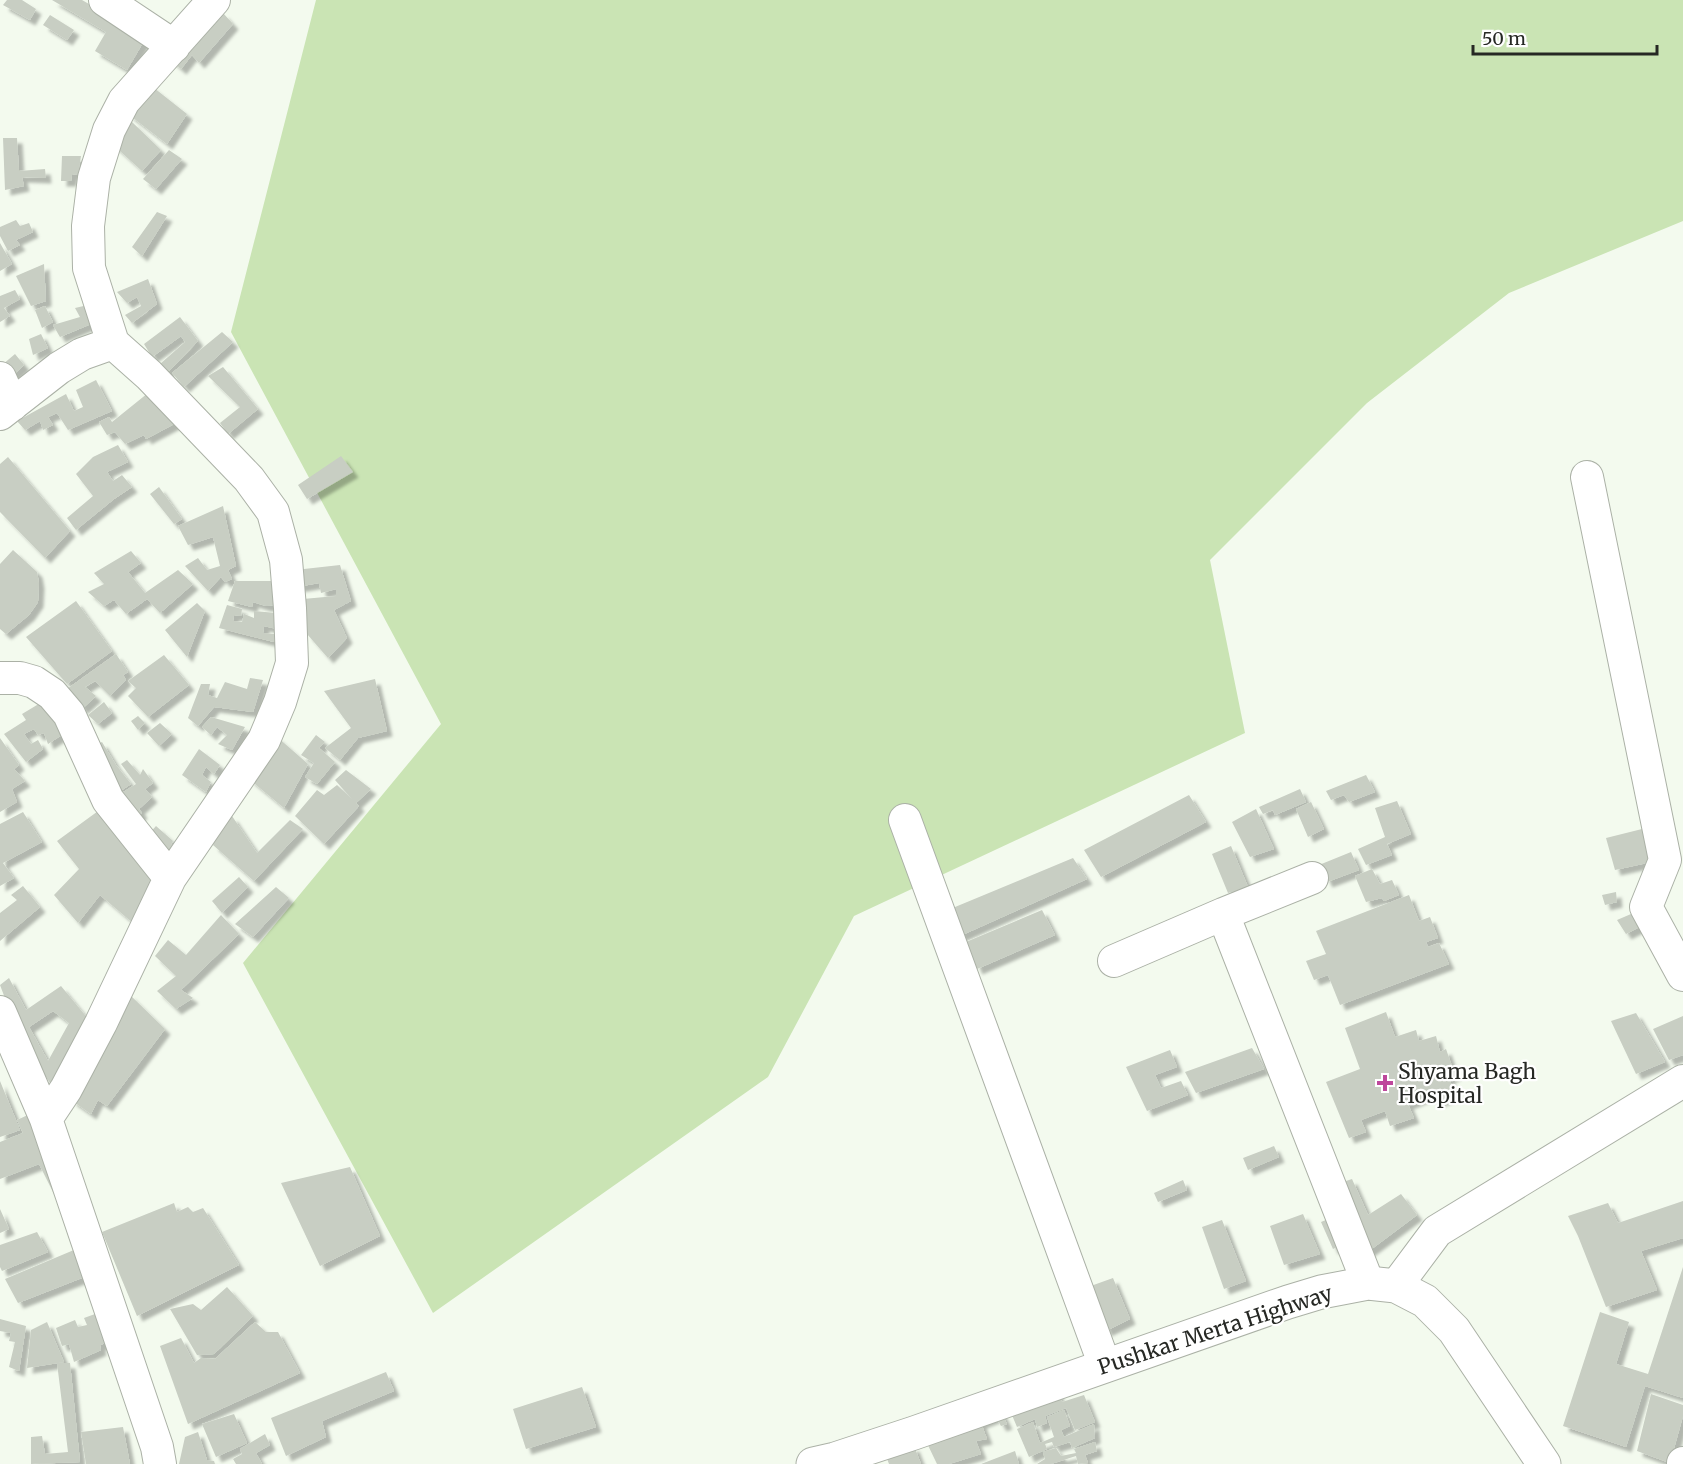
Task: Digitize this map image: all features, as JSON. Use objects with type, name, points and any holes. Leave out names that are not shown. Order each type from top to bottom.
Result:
[{"type":"highway","name":"Pushkar Merta Highway","points":[[813,1464],[914,1433],[1321,1292],[1382,1285]]},
{"type":"highway","points":[[1382,1285],[1425,1301],[1454,1330],[1544,1464]]},
{"type":"street","points":[[105,0],[174,46]]},
{"type":"street","points":[[46,1119],[66,1089],[101,1023],[170,878],[264,740],[280,702],[292,663],[286,560],[273,513],[249,479],[149,375],[113,343],[89,268],[88,226],[94,178],[109,130],[124,101],[214,0]]},
{"type":"street","points":[[4,399],[82,354],[113,343]]},
{"type":"street","points":[[1587,477],[1665,860],[1646,907],[1683,975]]},
{"type":"street","points":[[0,678],[20,678],[34,682],[52,694],[69,714],[108,800],[170,878]]},
{"type":"street","points":[[905,820],[1105,1366]]},
{"type":"street","points":[[1114,961],[1312,878]]},
{"type":"street","points":[[1222,914],[1382,1285],[1437,1231],[1683,1081]]},
{"type":"street","points":[[0,1012],[46,1119],[157,1447],[160,1464]]},
{"type":"green space","points":[[316,0],[1683,0],[1683,221],[1509,293],[1367,403],[1210,560],[1245,733],[854,916],[768,1077],[433,1313],[243,963],[441,724],[231,332]]},
{"type":"building","points":[[7,0],[22,0],[36,9],[30,20],[3,5]]},
{"type":"building","points":[[52,0],[82,0],[113,18],[148,34],[127,70],[95,51],[106,32]]},
{"type":"building","points":[[223,13],[233,24],[199,63],[192,55],[181,69],[168,58]]},
{"type":"building","points":[[50,15],[74,30],[67,40],[43,25]]},
{"type":"building","points":[[149,84],[187,114],[167,144],[128,114]]},
{"type":"building","points":[[132,122],[161,150],[142,171],[110,142]]},
{"type":"building","points":[[3,138],[17,138],[19,171],[45,169],[46,178],[22,177],[24,186],[5,190]]},
{"type":"building","points":[[169,150],[182,159],[156,189],[143,179]]},
{"type":"building","points":[[62,156],[81,156],[78,175],[72,174],[71,181],[61,181]]},
{"type":"building","points":[[157,212],[167,216],[142,256],[132,247]]},
{"type":"building","points":[[16,220],[20,226],[29,223],[33,232],[16,240],[20,245],[8,251],[0,236],[0,227]]},
{"type":"building","points":[[0,243],[12,264],[0,271]]},
{"type":"building","points":[[44,264],[46,301],[31,306],[16,276]]},
{"type":"building","points":[[148,279],[157,304],[132,323],[125,315],[141,306],[137,297],[127,303],[117,292]]},
{"type":"building","points":[[15,290],[20,299],[4,308],[10,316],[0,322],[0,296]]},
{"type":"building","points":[[88,305],[91,324],[60,337],[53,325],[80,317],[75,308]]},
{"type":"building","points":[[45,306],[53,322],[42,328],[35,310]]},
{"type":"building","points":[[180,317],[198,341],[166,374],[160,364],[185,342],[181,336],[152,357],[144,344]]},
{"type":"building","points":[[222,332],[233,342],[184,387],[172,373]]},
{"type":"building","points":[[41,334],[48,348],[33,355],[29,339]]},
{"type":"building","points":[[15,354],[24,365],[10,378],[2,365]]},
{"type":"building","points":[[223,367],[258,409],[228,434],[220,423],[240,407],[208,376]]},
{"type":"building","points":[[96,380],[112,411],[68,430],[57,413],[48,417],[53,425],[43,430],[40,421],[25,430],[17,421],[66,394],[74,411],[83,407],[76,390]]},
{"type":"building","points":[[153,389],[176,423],[146,439],[144,435],[125,444],[115,432],[107,435],[99,422],[109,417],[112,422]]},
{"type":"building","points":[[118,445],[128,462],[107,472],[113,481],[122,475],[132,487],[76,530],[67,518],[93,496],[76,474],[93,457]]},
{"type":"building","points":[[341,456],[353,472],[307,499],[298,485]]},
{"type":"building","points":[[8,457],[70,531],[45,558],[0,512],[0,464]]},
{"type":"building","points":[[159,487],[182,519],[174,524],[150,494]]},
{"type":"building","points":[[223,506],[236,566],[228,570],[232,579],[225,582],[221,577],[208,591],[185,566],[198,558],[207,570],[220,566],[213,537],[188,545],[178,526]]},
{"type":"building","points":[[13,550],[37,572],[38,602],[29,615],[6,634],[0,629],[0,564]]},
{"type":"building","points":[[131,551],[141,563],[128,572],[145,593],[178,570],[193,584],[160,613],[147,599],[126,614],[114,600],[104,606],[88,592],[104,584],[94,573]]},
{"type":"building","points":[[340,565],[351,601],[334,610],[347,638],[328,658],[307,634],[303,599],[336,596],[336,589],[321,593],[319,583],[297,587],[295,570]]},
{"type":"building","points":[[235,581],[279,581],[279,605],[266,606],[253,602],[252,607],[228,601]]},
{"type":"building","points":[[76,601],[112,651],[67,684],[26,637]]},
{"type":"building","points":[[197,603],[205,611],[187,657],[165,630]]},
{"type":"building","points":[[227,605],[242,609],[241,616],[234,615],[233,621],[242,622],[244,614],[254,618],[254,611],[276,613],[277,629],[264,626],[263,633],[275,634],[274,642],[219,628]]},
{"type":"building","points":[[116,654],[128,672],[123,675],[126,680],[110,696],[95,681],[85,687],[96,696],[82,709],[67,689]]},
{"type":"building","points":[[164,655],[189,685],[148,717],[128,696],[136,688],[128,681]]},
{"type":"building","points":[[250,678],[263,680],[253,712],[214,707],[198,726],[188,718],[201,684],[210,684],[208,695],[217,698],[225,682],[247,689]]},
{"type":"building","points":[[375,679],[387,731],[358,738],[340,760],[325,748],[351,728],[324,691]]},
{"type":"building","points":[[52,696],[74,727],[48,744],[44,733],[38,735],[34,729],[24,734],[31,744],[38,740],[43,749],[26,762],[4,734],[26,720],[22,714]]},
{"type":"building","points":[[104,702],[112,713],[98,724],[88,715]]},
{"type":"building","points":[[138,716],[145,723],[138,730],[131,721]]},
{"type":"building","points":[[211,717],[245,727],[232,750],[218,744],[227,735],[217,727],[211,735],[202,727]]},
{"type":"building","points":[[160,723],[172,734],[159,746],[147,733]]},
{"type":"building","points":[[316,735],[325,742],[319,748],[335,762],[317,784],[305,777],[314,763],[301,755]]},
{"type":"building","points":[[276,736],[308,764],[284,808],[249,779]]},
{"type":"building","points":[[0,738],[19,765],[14,769],[25,781],[12,789],[17,802],[0,812]]},
{"type":"building","points":[[102,742],[131,784],[119,792],[88,749]]},
{"type":"building","points":[[199,749],[220,765],[214,774],[206,767],[202,775],[211,782],[206,792],[182,775]]},
{"type":"building","points":[[127,760],[140,775],[143,769],[153,783],[145,789],[152,797],[139,809],[142,813],[134,821],[114,798],[136,784],[121,764]]},
{"type":"building","points":[[346,770],[371,789],[356,803],[359,806],[324,844],[295,816],[317,790],[324,795],[337,785],[352,799],[335,780]]},
{"type":"building","points":[[1366,775],[1375,792],[1349,802],[1344,795],[1331,800],[1326,791]]},
{"type":"building","points":[[1300,789],[1306,802],[1275,815],[1273,810],[1263,814],[1259,807]]},
{"type":"building","points":[[1189,795],[1206,822],[1101,877],[1084,850]]},
{"type":"building","points":[[1397,801],[1411,834],[1387,844],[1392,855],[1366,865],[1358,849],[1385,837],[1375,808]]},
{"type":"building","points":[[1311,802],[1324,829],[1308,837],[1296,809]]},
{"type":"building","points":[[105,806],[161,868],[133,923],[100,895],[78,923],[54,895],[79,869],[57,841]]},
{"type":"building","points":[[1256,809],[1274,849],[1250,857],[1232,822]]},
{"type":"building","points":[[23,812],[42,842],[3,863],[14,878],[0,886],[0,824]]},
{"type":"building","points":[[232,816],[257,853],[290,820],[303,829],[254,881],[213,845],[219,829]]},
{"type":"building","points":[[156,826],[173,841],[171,844],[175,847],[168,859],[148,835]]},
{"type":"building","points":[[1646,828],[1656,861],[1615,870],[1606,838]]},
{"type":"building","points":[[1231,846],[1248,887],[1228,893],[1212,854]]},
{"type":"building","points":[[1351,852],[1359,870],[1327,882],[1319,865]]},
{"type":"building","points":[[1073,858],[1087,879],[960,936],[943,912]]},
{"type":"building","points":[[1372,869],[1380,884],[1392,880],[1399,895],[1384,901],[1382,898],[1366,902],[1355,876]]},
{"type":"building","points":[[239,877],[248,887],[222,913],[212,901]]},
{"type":"building","points":[[23,886],[40,907],[0,941],[0,913],[17,900],[11,895]]},
{"type":"building","points":[[276,887],[289,898],[253,937],[235,924]]},
{"type":"building","points":[[1616,892],[1617,902],[1605,905],[1602,895]]},
{"type":"building","points":[[1409,895],[1419,921],[1430,917],[1438,938],[1426,942],[1428,947],[1439,943],[1449,964],[1340,1005],[1328,975],[1314,980],[1306,961],[1326,954],[1316,931]]},
{"type":"building","points":[[1042,910],[1055,935],[977,969],[966,942]]},
{"type":"building","points":[[1638,911],[1647,923],[1626,934],[1617,920]]},
{"type":"building","points":[[221,915],[239,934],[181,990],[193,998],[176,1009],[157,991],[176,976],[155,956],[168,940],[186,955]]},
{"type":"building","points":[[9,978],[26,1010],[61,986],[89,1020],[50,1083],[28,1051],[0,985]],"holes":[[[53,1011],[69,1023],[48,1061],[29,1027]]]},
{"type":"building","points":[[129,994],[165,1029],[107,1106],[98,1100],[91,1114],[71,1100]]},
{"type":"building","points":[[1386,1012],[1395,1037],[1416,1030],[1419,1041],[1436,1036],[1440,1052],[1446,1049],[1455,1075],[1449,1078],[1456,1095],[1437,1102],[1432,1094],[1408,1104],[1414,1118],[1390,1126],[1385,1111],[1361,1120],[1366,1132],[1349,1138],[1326,1082],[1360,1069],[1345,1028]]},
{"type":"building","points":[[1636,1013],[1665,1062],[1636,1074],[1611,1021]]},
{"type":"building","points":[[1683,1016],[1683,1055],[1669,1060],[1653,1029]]},
{"type":"building","points":[[1252,1048],[1264,1069],[1196,1093],[1185,1072]]},
{"type":"building","points":[[1170,1050],[1177,1067],[1155,1075],[1161,1088],[1181,1081],[1188,1095],[1147,1111],[1126,1067]]},
{"type":"building","points":[[0,1081],[20,1130],[0,1137]]},
{"type":"building","points":[[30,1114],[63,1212],[39,1164],[0,1179],[0,1142],[23,1133],[17,1120]]},
{"type":"building","points":[[1274,1146],[1279,1157],[1248,1170],[1243,1158]]},
{"type":"building","points":[[350,1167],[380,1236],[320,1266],[281,1183]]},
{"type":"building","points":[[1352,1179],[1368,1215],[1401,1194],[1417,1215],[1365,1254],[1340,1183]]},
{"type":"building","points":[[1183,1180],[1187,1190],[1158,1202],[1154,1193]]},
{"type":"building","points":[[1683,1201],[1683,1238],[1641,1251],[1657,1290],[1606,1307],[1568,1216],[1608,1203],[1618,1223]]},
{"type":"building","points":[[174,1203],[177,1212],[188,1207],[193,1212],[203,1208],[239,1265],[137,1316],[102,1232]]},
{"type":"building","points":[[0,1209],[9,1229],[0,1233]]},
{"type":"building","points":[[1303,1214],[1320,1254],[1284,1265],[1270,1226]]},
{"type":"building","points":[[1333,1217],[1343,1244],[1333,1249],[1321,1222]]},
{"type":"building","points":[[1222,1220],[1246,1281],[1224,1289],[1202,1227]]},
{"type":"building","points":[[37,1232],[48,1252],[2,1271],[0,1245]]},
{"type":"building","points":[[81,1247],[92,1274],[18,1303],[5,1279]]},
{"type":"building","points":[[1683,1267],[1683,1398],[1645,1386],[1626,1447],[1563,1426],[1600,1312],[1629,1322],[1616,1364],[1648,1374]]},
{"type":"building","points":[[1113,1278],[1130,1319],[1106,1331],[1088,1287]]},
{"type":"building","points":[[227,1287],[253,1316],[214,1354],[197,1355],[170,1309],[193,1304],[201,1310]]},
{"type":"building","points":[[106,1310],[109,1342],[100,1345],[101,1350],[74,1362],[69,1344],[62,1346],[56,1328],[75,1320],[78,1327],[87,1325],[84,1318]]},
{"type":"building","points":[[0,1319],[26,1326],[19,1371],[9,1367],[15,1342],[9,1341],[11,1333],[0,1331]]},
{"type":"building","points":[[47,1322],[64,1362],[27,1368],[31,1330]]},
{"type":"building","points":[[255,1322],[266,1332],[278,1332],[300,1373],[188,1424],[160,1346],[181,1338],[194,1363],[201,1358],[215,1359]]},
{"type":"building","points":[[57,1363],[70,1363],[80,1462],[31,1464],[31,1437],[42,1436],[45,1454],[68,1452]]},
{"type":"building","points":[[386,1372],[394,1391],[322,1421],[326,1437],[286,1456],[271,1418]]},
{"type":"building","points":[[582,1387],[596,1427],[526,1449],[513,1409]]},
{"type":"building","points":[[1056,1390],[1062,1402],[1084,1395],[1095,1422],[1075,1430],[1066,1408],[1045,1416],[1047,1423],[1037,1427],[1035,1419],[1017,1427],[1009,1408]]},
{"type":"building","points":[[1651,1394],[1683,1405],[1683,1416],[1670,1463],[1637,1451]]},
{"type":"building","points":[[1000,1410],[1007,1424],[1001,1426],[996,1417],[981,1423],[987,1439],[976,1441],[981,1454],[949,1464],[937,1464],[925,1439]]},
{"type":"building","points":[[1064,1410],[1070,1426],[1061,1430],[1064,1437],[1094,1424],[1095,1438],[1072,1448],[1070,1442],[1054,1447],[1052,1442],[1045,1444],[1047,1449],[1029,1457],[1017,1429],[1033,1422],[1040,1443],[1054,1437],[1047,1417]]},
{"type":"building","points":[[234,1414],[247,1443],[216,1457],[202,1424]]},
{"type":"building","points":[[123,1427],[130,1464],[86,1464],[81,1432]]},
{"type":"building","points":[[198,1432],[207,1460],[214,1461],[215,1464],[179,1464],[185,1437]]},
{"type":"building","points":[[265,1434],[270,1445],[256,1453],[262,1464],[236,1464],[233,1459],[242,1454],[240,1449]]},
{"type":"building","points":[[1095,1442],[1097,1451],[1085,1455],[1088,1463],[1078,1464],[1076,1456],[1051,1464],[1037,1464],[1045,1459],[1043,1452],[1056,1448],[1061,1456],[1076,1453],[1074,1449]]},
{"type":"building","points":[[914,1446],[921,1464],[889,1464],[886,1456]]},
{"type":"building","points":[[1015,1451],[1019,1464],[981,1464]]},
{"type":"place","name":"Shyama Bagh Hospital","points":[[1385,1083]]}]
